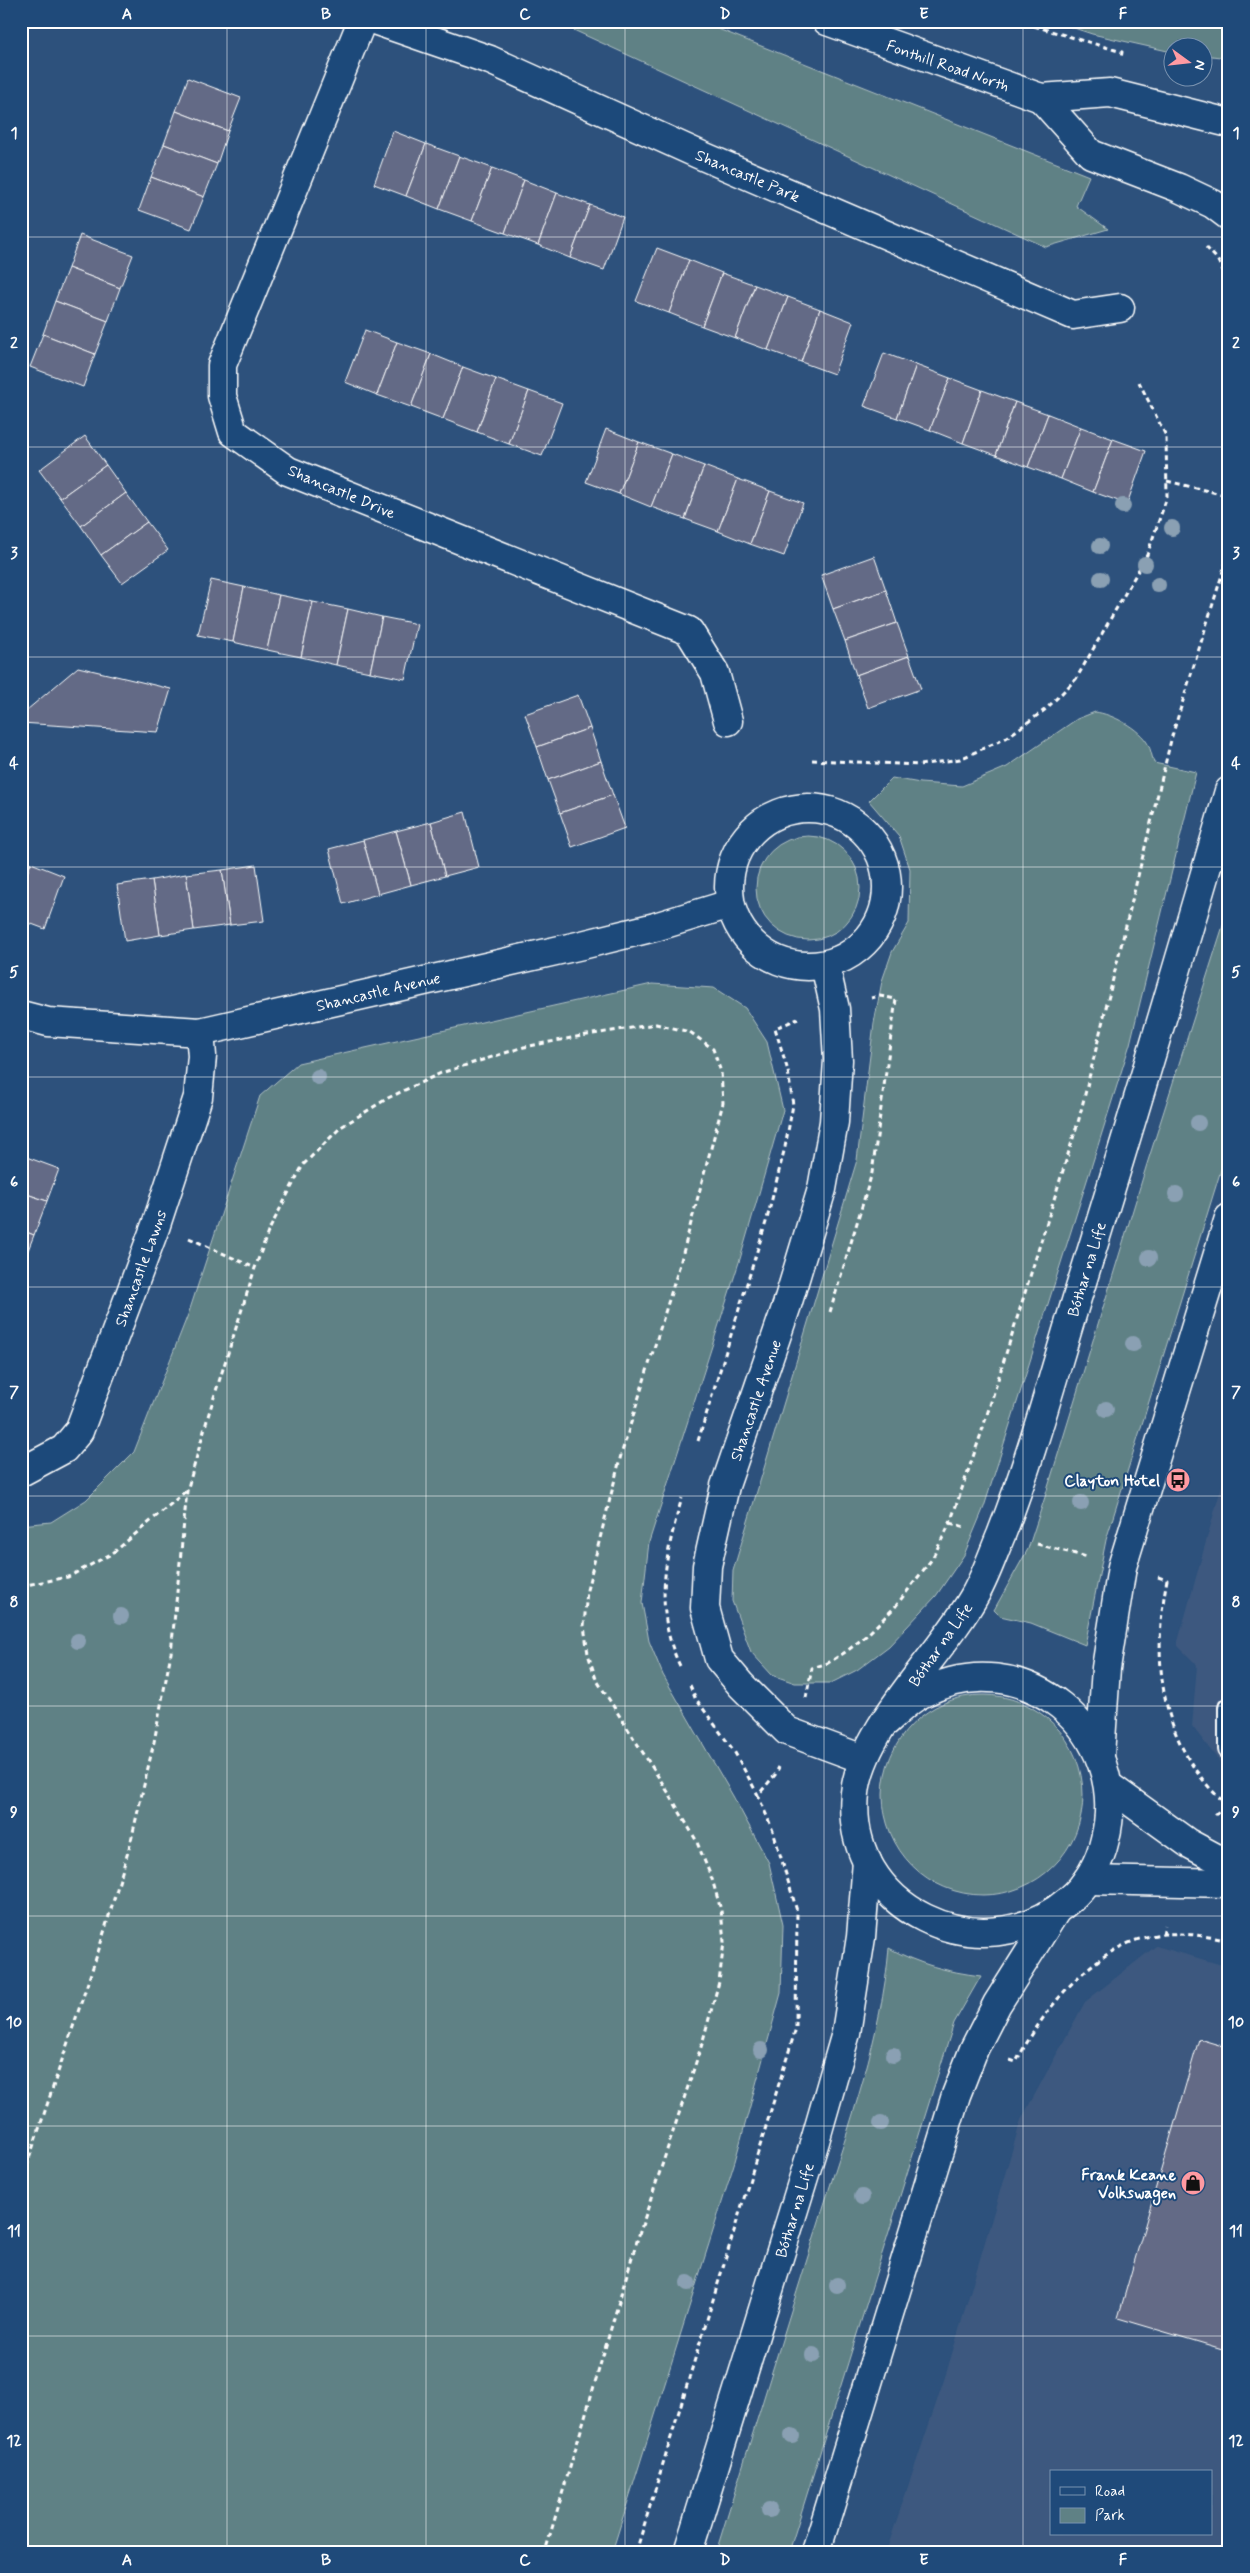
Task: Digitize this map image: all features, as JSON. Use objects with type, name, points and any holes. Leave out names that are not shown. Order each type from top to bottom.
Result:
[{"type":"street","name":"Shancastle Drive","points":[[362,21],[222,365],[222,396],[233,432],[288,471],[689,631],[715,673],[728,721]]},
{"type":"street","name":"Shancastle Park","points":[[378,21],[490,60],[707,158],[1073,315],[1120,308]]},
{"type":"street","name":"Fonthill Road North","points":[[828,21],[1041,98],[1110,94],[1229,124]]},
{"type":"street","name":"Fonthill Road North","points":[[1041,98],[1091,154],[1179,188],[1213,204],[1229,216]]},
{"type":"street","name":"Bóthar na Life","points":[[886,1722],[919,1694],[953,1681],[989,1678],[1025,1685],[1057,1702],[1084,1727],[1100,1755],[1109,1786],[1110,1819],[1102,1852],[1087,1880],[1073,1897],[1055,1911],[1022,1928],[985,1934],[948,1929],[914,1914],[886,1890],[867,1861],[856,1828],[855,1792],[863,1759],[886,1722],[976,1594],[1018,1489],[1152,1058],[1229,790]]},
{"type":"street","points":[[812,807],[837,813],[859,826],[876,845],[886,868],[887,894],[882,918],[868,940],[848,956],[825,966],[800,967],[776,961],[754,947],[738,928],[730,904],[728,880],[734,856],[746,836],[765,820],[787,810],[812,807]]},
{"type":"street","name":"Shancastle Avenue","points":[[21,1015],[48,1022],[200,1032],[582,945],[655,927],[730,904]]},
{"type":"street","name":"Shancastle Avenue","points":[[825,966],[835,1009],[838,1060],[834,1122],[822,1189],[787,1305],[725,1486],[707,1566],[705,1608],[719,1659],[741,1685],[787,1731],[863,1759]]},
{"type":"street","name":"Shancastle Lawns","points":[[21,1472],[64,1449],[79,1431],[156,1225],[198,1098],[202,1056],[200,1032]]},
{"type":"street","name":"Bóthar na Life","points":[[1100,1755],[1106,1668],[1122,1567],[1229,1218]]},
{"type":"street","points":[[1109,1786],[1188,1843],[1229,1865]]},
{"type":"street","name":"Bóthar na Life","points":[[688,2552],[815,2141],[846,2033],[861,1937],[867,1861]]},
{"type":"street","points":[[1087,1880],[1229,1883]]},
{"type":"street","name":"Bóthar na Life","points":[[816,2552],[956,2095],[974,2049],[996,2004],[1055,1911]]},
{"type":"lane","points":[[1229,1708],[1229,1749]]},
{"type":"path","points":[[1018,21],[1122,52]]},
{"type":"path","points":[[812,760],[919,765],[960,759],[1006,738],[1046,709],[1076,679],[1146,555],[1168,497],[1166,436],[1139,382]]},
{"type":"path","points":[[1167,481],[1229,496]]},
{"type":"path","points":[[807,1696],[812,1668],[828,1663],[847,1651],[867,1635],[895,1607],[932,1559],[950,1523],[981,1434],[1078,1119],[1172,736],[1229,552]]},
{"type":"path","points":[[21,2183],[100,1946],[141,1798],[171,1653],[187,1490],[208,1413],[268,1232],[303,1165],[341,1127],[388,1098],[441,1073],[524,1047],[656,1024],[690,1032],[713,1050],[721,1072],[723,1103],[680,1264],[621,1454],[587,1590],[584,1626],[588,1654],[596,1679],[668,1792],[696,1840],[712,1878],[721,1910],[724,1942],[719,1982],[702,2044],[635,2247],[545,2552]]},
{"type":"path","points":[[188,1237],[255,1268]]},
{"type":"path","points":[[21,1586],[68,1577],[113,1552],[187,1490]]},
{"type":"path","points":[[1027,1542],[1094,1559]]},
{"type":"path","points":[[1153,1576],[1168,1580],[1162,1605],[1160,1670],[1173,1730],[1186,1755],[1208,1786],[1227,1804],[1215,1815]]},
{"type":"path","points":[[636,2552],[796,2028],[797,1911],[773,1831],[758,1795],[775,1775]]},
{"type":"path","points":[[1163,1934],[1165,1925]]},
{"type":"path","points":[[1016,2062],[1026,2043],[1048,2013],[1077,1980],[1102,1957],[1138,1941],[1163,1934],[1207,1936],[1229,1941]]},
{"type":"shaded area","points":[[1229,1460],[1229,1774],[1192,1726],[1197,1665],[1177,1645]]},
{"type":"shaded area","points":[[1156,1946],[1229,1967],[1229,2552],[886,2552],[946,2374],[1021,2120],[1085,2002]]},
{"type":"green space","points":[[554,21],[698,21],[1089,176],[1076,206],[1108,229],[1046,247]]},
{"type":"green space","points":[[1053,21],[1229,21],[1229,58],[1212,56],[1212,38],[1162,38],[1162,50],[1092,34]]},
{"type":"green space","points":[[1095,712],[1117,719],[1132,727],[1148,744],[1154,763],[1196,772],[1130,1044],[984,1507],[964,1555],[936,1596],[889,1646],[857,1670],[831,1683],[795,1683],[772,1675],[751,1652],[732,1601],[733,1571],[857,1160],[874,1023],[882,981],[892,952],[909,923],[910,869],[899,836],[869,801],[892,778],[920,783],[962,786],[1007,767],[1077,719]]},
{"type":"green space","points":[[808,836],[828,840],[837,845],[851,859],[856,868],[860,888],[856,908],[851,917],[837,931],[828,936],[808,940],[788,936],[779,931],[765,917],[760,908],[756,888],[760,868],[765,859],[779,845],[788,840]]},
{"type":"green space","points":[[1229,907],[1229,1144],[1106,1540],[1085,1645],[1031,1623],[1000,1616],[994,1610],[1028,1549]]},
{"type":"green space","points":[[652,984],[714,988],[745,1008],[767,1042],[783,1110],[740,1259],[649,1542],[642,1603],[649,1641],[663,1675],[733,1796],[769,1863],[783,1925],[781,1993],[735,2161],[612,2552],[21,2552],[21,1525],[51,1522],[86,1500],[134,1452],[189,1312],[260,1096],[298,1063]]},
{"type":"green space","points":[[983,1695],[1002,1697],[1021,1703],[1038,1712],[1054,1724],[1066,1740],[1075,1757],[1081,1776],[1083,1795],[1081,1814],[1075,1833],[1066,1850],[1054,1866],[1038,1878],[1021,1887],[1002,1893],[983,1895],[964,1893],[945,1887],[928,1878],[912,1866],[900,1850],[891,1833],[885,1814],[883,1795],[885,1776],[891,1757],[900,1740],[912,1724],[928,1712],[945,1703],[964,1697]]},
{"type":"green space","points":[[889,1948],[911,1959],[934,1966],[981,1976],[954,2023],[789,2552],[716,2552],[864,2078],[880,2013]]},
{"type":"building","points":[[188,78],[241,98],[228,131],[176,111]]},
{"type":"building","points":[[176,111],[228,131],[217,164],[164,144]]},
{"type":"building","points":[[393,131],[426,144],[406,196],[374,184]]},
{"type":"building","points":[[164,144],[217,164],[204,197],[151,177]]},
{"type":"building","points":[[426,144],[459,156],[439,209],[406,196]]},
{"type":"building","points":[[459,156],[492,168],[472,221],[439,209]]},
{"type":"building","points":[[492,168],[524,180],[505,233],[472,221]]},
{"type":"building","points":[[151,177],[204,197],[191,229],[139,210]]},
{"type":"building","points":[[524,180],[557,193],[538,245],[505,233]]},
{"type":"building","points":[[557,193],[590,205],[570,258],[538,245]]},
{"type":"building","points":[[590,205],[623,217],[604,270],[570,258]]},
{"type":"building","points":[[80,235],[133,255],[120,288],[68,268]]},
{"type":"building","points":[[657,248],[689,260],[669,313],[636,301]]},
{"type":"building","points":[[689,260],[722,273],[702,326],[669,313]]},
{"type":"building","points":[[68,268],[120,288],[108,321],[55,301]]},
{"type":"building","points":[[722,273],[755,285],[735,338],[702,326]]},
{"type":"building","points":[[755,285],[788,297],[768,350],[735,338]]},
{"type":"building","points":[[788,297],[820,309],[801,362],[768,350]]},
{"type":"building","points":[[55,301],[108,321],[95,354],[43,334]]},
{"type":"building","points":[[820,309],[853,322],[834,374],[801,362]]},
{"type":"building","points":[[365,330],[397,342],[377,395],[345,382]]},
{"type":"building","points":[[43,334],[95,354],[83,387],[30,367]]},
{"type":"building","points":[[397,342],[431,354],[411,407],[377,395]]},
{"type":"building","points":[[884,353],[916,365],[897,418],[864,406]]},
{"type":"building","points":[[431,354],[463,367],[443,419],[411,407]]},
{"type":"building","points":[[916,365],[950,378],[930,430],[897,418]]},
{"type":"building","points":[[463,367],[496,379],[477,432],[443,419]]},
{"type":"building","points":[[950,378],[982,390],[963,443],[930,430]]},
{"type":"building","points":[[496,379],[529,391],[509,444],[477,432]]},
{"type":"building","points":[[982,390],[1015,402],[996,455],[963,443]]},
{"type":"building","points":[[529,391],[562,403],[542,456],[509,444]]},
{"type":"building","points":[[1015,402],[1048,414],[1028,467],[996,455]]},
{"type":"building","points":[[1048,414],[1081,427],[1061,479],[1028,467]]},
{"type":"building","points":[[1081,427],[1113,439],[1093,492],[1061,479]]},
{"type":"building","points":[[606,429],[639,442],[619,494],[586,482]]},
{"type":"building","points":[[85,436],[106,465],[60,498],[39,470]]},
{"type":"building","points":[[1113,439],[1146,451],[1127,504],[1093,492]]},
{"type":"building","points":[[639,442],[672,454],[651,507],[619,494]]},
{"type":"building","points":[[672,454],[704,466],[685,519],[651,507]]},
{"type":"building","points":[[106,465],[126,493],[81,526],[60,498]]},
{"type":"building","points":[[704,466],[738,479],[718,531],[685,519]]},
{"type":"building","points":[[738,479],[770,491],[750,544],[718,531]]},
{"type":"building","points":[[770,491],[803,503],[784,556],[750,544]]},
{"type":"building","points":[[126,493],[147,522],[101,555],[81,526]]},
{"type":"building","points":[[147,522],[168,550],[122,583],[101,555]]},
{"type":"building","points":[[874,556],[886,590],[833,609],[821,575]]},
{"type":"building","points":[[211,580],[244,587],[233,642],[198,635]]},
{"type":"building","points":[[244,587],[279,595],[267,650],[233,642]]},
{"type":"building","points":[[886,590],[897,623],[845,641],[833,609]]},
{"type":"building","points":[[279,595],[313,602],[301,657],[267,650]]},
{"type":"building","points":[[313,602],[348,609],[336,665],[301,657]]},
{"type":"building","points":[[348,609],[382,617],[370,672],[336,665]]},
{"type":"building","points":[[382,617],[417,624],[405,679],[370,672]]},
{"type":"building","points":[[897,623],[909,656],[856,675],[845,641]]},
{"type":"building","points":[[909,656],[921,689],[868,708],[856,675]]},
{"type":"building","points":[[78,667],[171,689],[158,732],[21,723],[21,715]]},
{"type":"building","points":[[578,695],[590,728],[537,747],[525,714]]},
{"type":"building","points":[[590,728],[601,761],[548,780],[537,747]]},
{"type":"building","points":[[601,761],[613,795],[560,813],[548,780]]},
{"type":"building","points":[[613,795],[625,828],[572,847],[560,813]]},
{"type":"building","points":[[465,812],[479,867],[445,876],[431,822]]},
{"type":"building","points":[[431,822],[445,876],[411,885],[396,831]]},
{"type":"building","points":[[396,831],[411,885],[378,894],[363,840]]},
{"type":"building","points":[[363,840],[378,894],[343,904],[329,849]]},
{"type":"building","points":[[21,860],[31,863],[21,889]]},
{"type":"building","points":[[31,863],[64,876],[45,929],[21,920],[21,889]]},
{"type":"building","points":[[256,865],[264,921],[230,925],[222,870]]},
{"type":"building","points":[[222,870],[230,925],[194,930],[186,874]]},
{"type":"building","points":[[186,874],[194,930],[160,935],[152,880]]},
{"type":"building","points":[[152,880],[160,935],[125,941],[117,885]]},
{"type":"building","points":[[21,1155],[59,1169],[47,1201],[21,1192]]},
{"type":"building","points":[[21,1192],[47,1201],[34,1235],[21,1230]]},
{"type":"building","points":[[21,1230],[34,1235],[21,1268]]},
{"type":"building","name":"Frank Keane Volkswagen","points":[[1199,2039],[1229,2048],[1229,2351],[1118,2318]]},
{"type":"place","name":"Clayton Hotel","points":[[1178,1480]]},
{"type":"place","name":"Frank Keane Volkswagen","points":[[1193,2183]]}]
